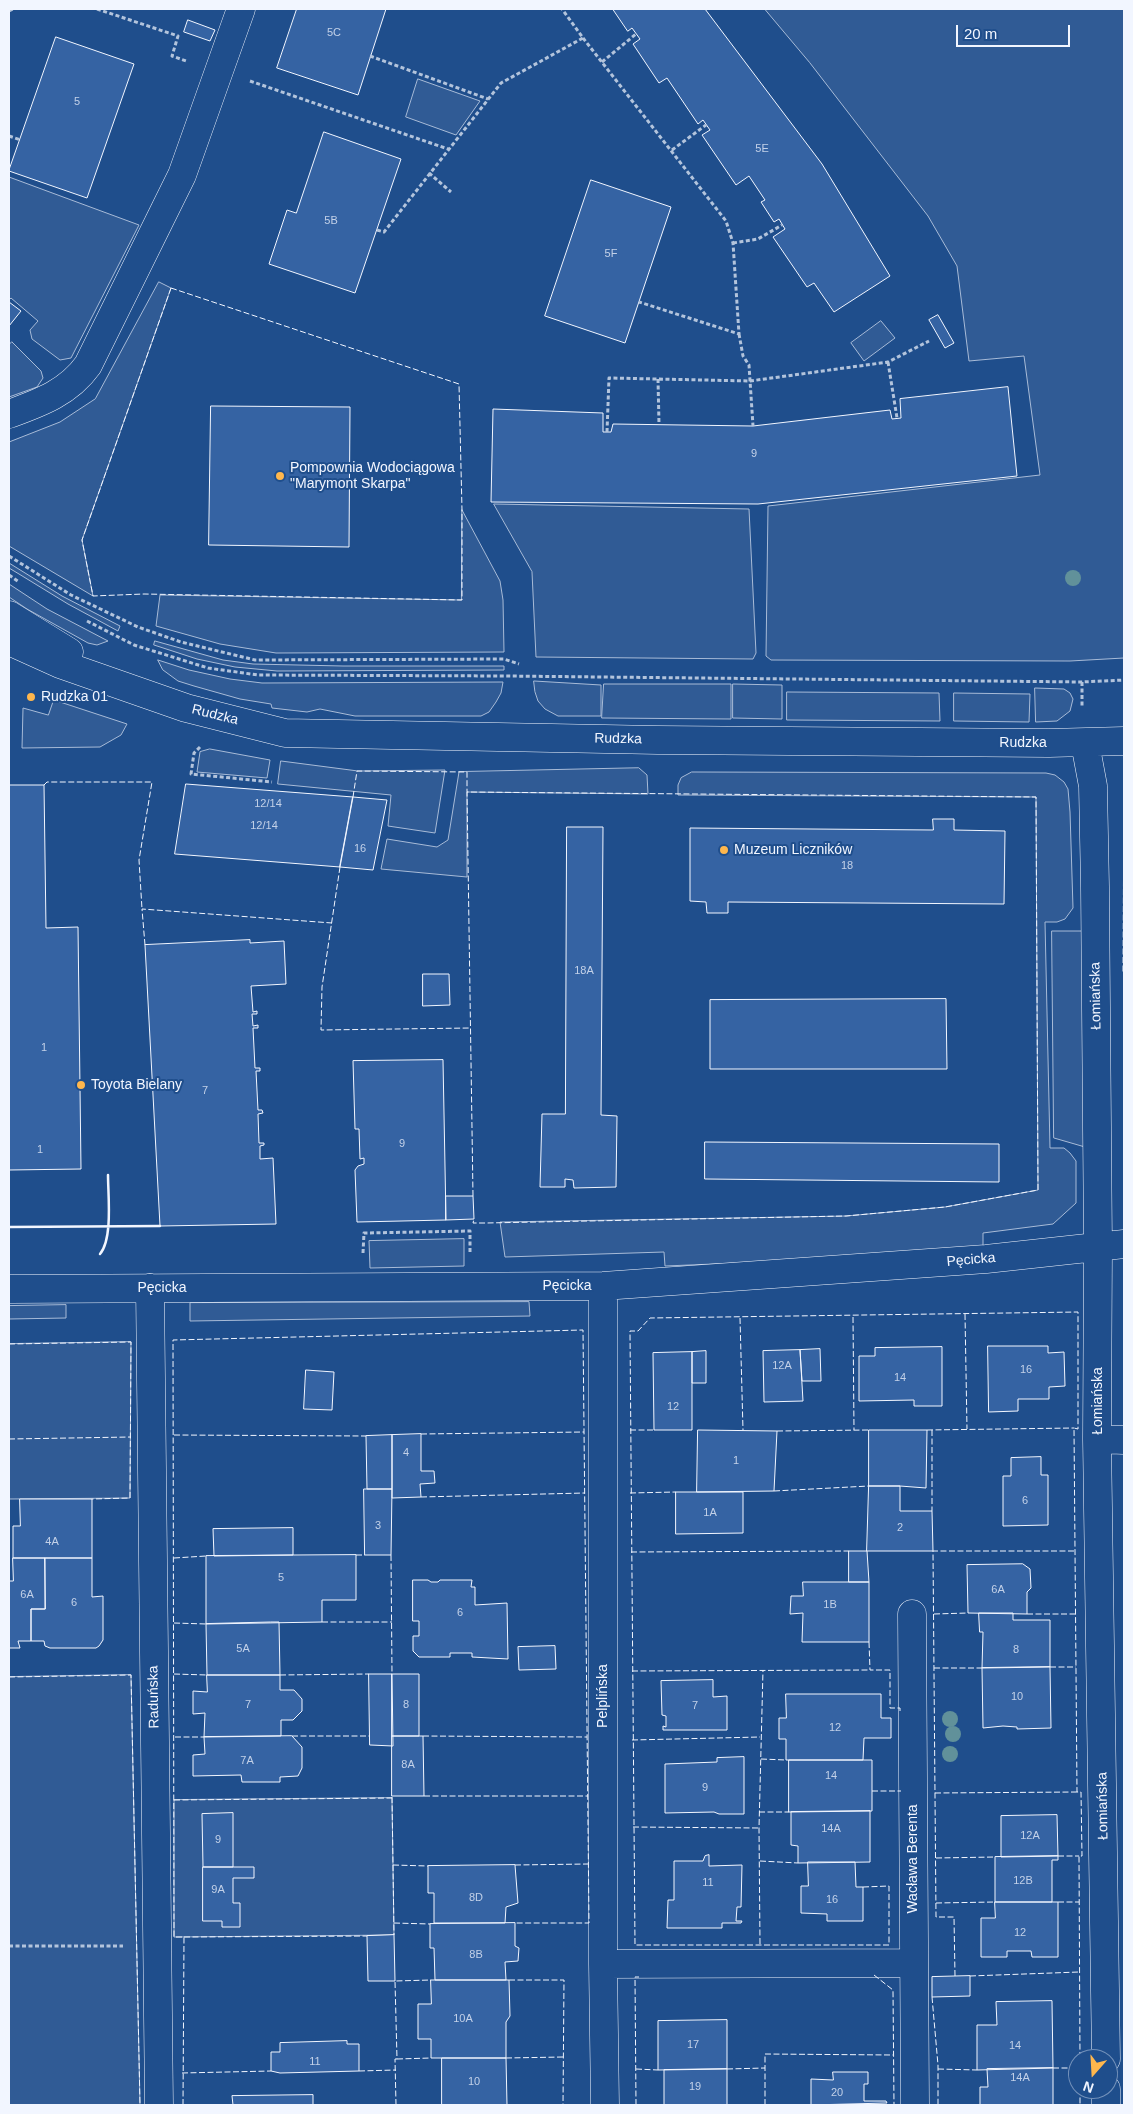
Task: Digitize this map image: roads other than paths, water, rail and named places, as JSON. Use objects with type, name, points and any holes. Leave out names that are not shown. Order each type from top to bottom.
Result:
[{"type":"street","points":[[9,414],[59,393],[79,378],[88,366],[231,76],[241,9]]},
{"type":"street","name":"Rudzka","points":[[9,615],[120,684]]},
{"type":"street","name":"Rudzka","points":[[9,641],[60,664],[186,708],[285,733],[678,740],[1085,743],[1124,741]]},
{"type":"street","name":"Łomiańska","points":[[1085,743],[1090,761],[1093,795],[1111,1246],[1097,1439],[1106,2049]]},
{"type":"street","name":"Pęcicka","points":[[9,1289],[603,1286],[986,1260],[1111,1246]]},
{"type":"street","name":"Pelplińska","points":[[603,1286],[603,1964],[605,2105]]},
{"type":"street","name":"Raduńska","points":[[150,1288],[159,2105]]},
{"type":"street","points":[[1097,1439],[1124,1440]]},
{"type":"street","name":"Wacława Berenta","points":[[912,1614],[915,2105]]},
{"type":"street","points":[[603,1964],[914,1963]]},
{"type":"place","name":"Pompownia Wodociągowa \"Marymont Skarpa\"","points":[[280,476]]},
{"type":"place","name":"Rudzka 01","points":[[31,697]]},
{"type":"place","name":"Muzeum Liczników","points":[[724,850]]},
{"type":"place","name":"Toyota Bielany","points":[[81,1085]]}]
